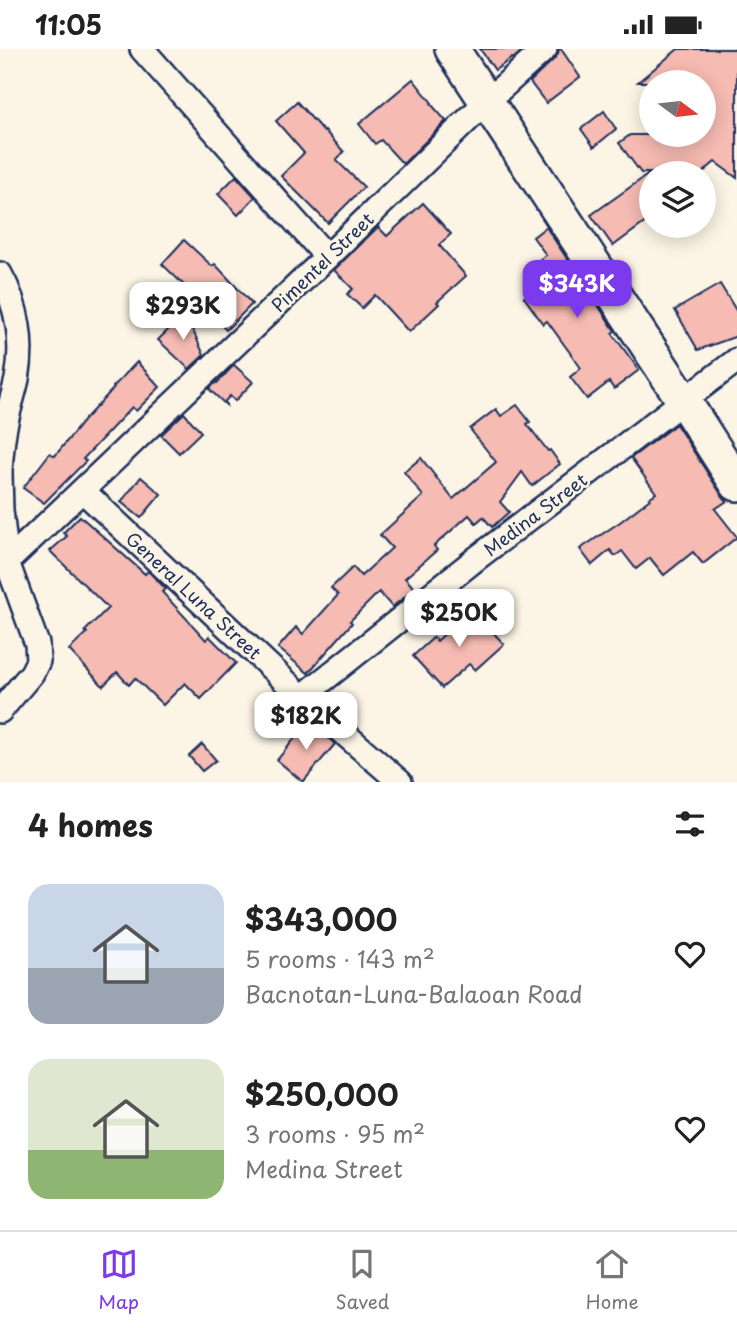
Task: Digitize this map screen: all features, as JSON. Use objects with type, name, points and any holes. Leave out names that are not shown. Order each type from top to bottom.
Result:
[{"type":"main road","points":[[452,49],[737,484]]},
{"type":"street","points":[[142,49],[327,257]]},
{"type":"street","name":"Pimentel Street","points":[[7,562],[545,49]]},
{"type":"street","points":[[0,274],[9,289],[18,321],[19,350],[17,377],[4,434],[0,471],[1,510],[7,562],[37,644],[37,660],[33,673],[0,711]]},
{"type":"street","name":"Medina Street","points":[[302,697],[477,558],[737,359]]},
{"type":"street","name":"General Luna Street","points":[[83,491],[302,697],[400,782]]},
{"type":"building","points":[[480,49],[524,49],[495,70]]},
{"type":"building","points":[[559,49],[580,77],[546,103],[530,82],[554,59]]},
{"type":"building","points":[[678,49],[737,49],[737,178],[716,161],[639,161],[639,170],[619,143],[630,135],[639,135],[639,147],[716,147],[716,70],[653,70]]},
{"type":"building","points":[[413,79],[446,121],[403,164],[381,140],[375,144],[359,124]]},
{"type":"building","points":[[297,102],[344,152],[336,160],[364,187],[328,223],[281,176],[304,153],[276,121]]},
{"type":"building","points":[[604,111],[616,129],[594,147],[581,129]]},
{"type":"building","points":[[236,176],[255,197],[238,215],[218,194]]},
{"type":"building","points":[[639,181],[639,227],[613,246],[591,215]]},
{"type":"building","points":[[423,203],[451,234],[439,245],[466,276],[409,332],[375,295],[362,308],[347,294],[353,289],[334,270],[378,227],[387,236]]},
{"type":"building","points":[[546,227],[615,331],[612,333],[639,370],[614,389],[609,382],[587,399],[570,377],[581,368],[547,321],[543,324],[524,297],[538,288],[525,270],[546,255],[533,237]]},
{"type":"building","points":[[184,240],[212,266],[215,264],[252,304],[226,330],[162,264]]},
{"type":"building","points":[[720,284],[737,312],[737,336],[698,350],[675,310]]},
{"type":"building","points":[[185,313],[204,355],[189,369],[158,340]]},
{"type":"building","points":[[137,362],[160,387],[136,411],[132,407],[83,459],[86,461],[44,503],[23,488],[50,453],[55,456]]},
{"type":"building","points":[[234,365],[253,382],[235,401],[230,396],[225,401],[226,405],[209,389]]},
{"type":"building","points":[[517,405],[530,422],[527,424],[560,464],[532,486],[522,472],[500,502],[509,512],[492,527],[483,517],[476,523],[469,515],[434,546],[437,550],[405,578],[415,589],[392,607],[379,592],[350,621],[352,623],[308,673],[278,648],[296,627],[303,634],[338,595],[331,588],[353,567],[361,576],[392,548],[380,535],[423,496],[404,472],[421,458],[453,499],[496,462],[470,429],[496,409],[501,416]]},
{"type":"building","points":[[184,413],[201,432],[179,453],[161,435]]},
{"type":"building","points":[[676,424],[727,501],[715,509],[737,537],[703,564],[693,552],[664,575],[650,558],[636,569],[622,551],[615,556],[610,550],[592,565],[580,549],[656,493],[631,458]]},
{"type":"building","points":[[141,477],[161,494],[141,518],[121,502]]},
{"type":"building","points":[[80,516],[145,574],[148,571],[166,589],[162,592],[206,640],[209,636],[236,663],[201,699],[185,683],[163,705],[135,678],[129,685],[117,672],[103,686],[69,650],[108,608],[50,551],[67,536],[63,533]]},
{"type":"building","points":[[471,609],[504,644],[475,670],[469,664],[442,688],[413,656],[434,637],[437,641]]},
{"type":"building","points":[[309,721],[335,744],[303,782],[277,760]]},
{"type":"building","points":[[202,744],[216,760],[202,771],[189,756]]}]
